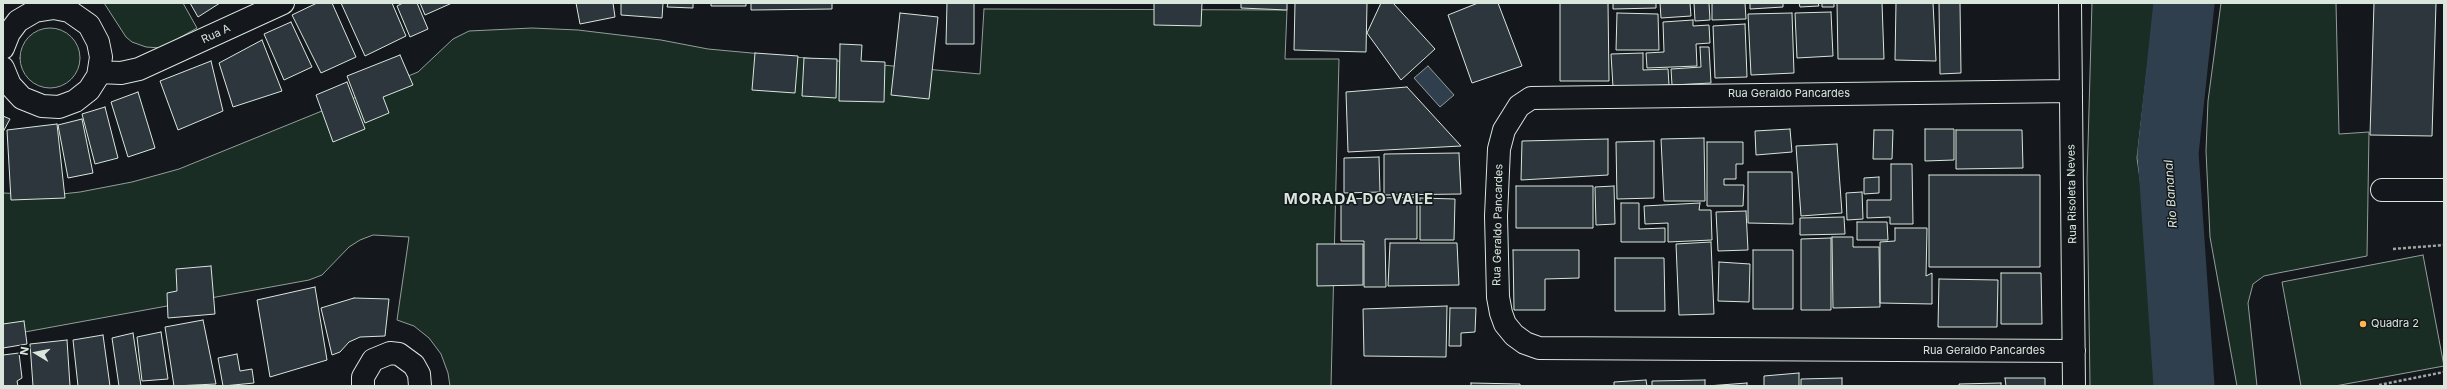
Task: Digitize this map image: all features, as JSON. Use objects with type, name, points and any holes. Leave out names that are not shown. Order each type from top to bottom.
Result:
[{"type":"street","name":"Rua A","points":[[99,72],[121,73],[149,65],[282,3]]},
{"type":"street","name":"Rua Risoleta Neves","points":[[2070,3],[2074,386]]},
{"type":"street","points":[[3,48],[8,32],[26,15],[44,9],[64,10],[82,18],[94,33],[100,47],[99,72],[89,90],[79,99],[63,106],[50,107],[33,104],[18,95],[8,82],[3,68]]},
{"type":"street","name":"Rua Geraldo Pancardes","points":[[2071,91],[1531,98],[1519,106],[1504,130],[1499,149],[1496,216],[1498,297],[1501,312],[1505,324],[1514,335],[1525,343],[1539,348],[2074,351]]},
{"type":"street","points":[[2382,190],[2444,190]]},
{"type":"street","points":[[363,386],[363,376],[373,360],[390,353],[399,354],[414,365],[419,374],[420,386]]},
{"type":"path","points":[[2393,249],[2444,245]]},
{"type":"path","points":[[2379,386],[2444,372]]},
{"type":"green space","points":[[104,3],[183,3],[197,28],[161,48],[146,47],[132,42],[126,37]]},
{"type":"green space","points":[[2092,3],[2155,3],[2137,158],[2170,386],[2090,386],[2087,180]]},
{"type":"green space","points":[[2221,3],[2336,3],[2339,134],[2369,132],[2367,256],[2264,276],[2253,284],[2248,303],[2257,386],[2237,386],[2210,237],[2206,151],[2208,101]]},
{"type":"green space","points":[[984,9],[1287,10],[1285,59],[1339,59],[1331,386],[450,386],[448,373],[441,354],[429,338],[414,326],[397,320],[409,237],[373,235],[360,240],[349,247],[322,275],[309,280],[3,336],[3,193],[53,195],[80,192],[132,182],[179,169],[418,72],[453,39],[469,31],[532,28],[578,30],[661,40],[708,49],[980,74]]},
{"type":"green space","points":[[44,28],[56,28],[67,33],[75,41],[80,52],[78,70],[67,83],[56,88],[44,88],[33,83],[25,75],[20,64],[20,52],[25,41],[33,33]]},
{"type":"green space","name":"Quadra 2","points":[[2423,255],[2444,366],[2335,386],[2301,386],[2282,282]]},
{"type":"water","points":[[1428,66],[1454,95],[1440,107],[1414,78]]},
{"type":"building","points":[[190,3],[220,3],[198,17]]},
{"type":"building","points":[[317,3],[332,3],[356,57],[321,73],[292,15]]},
{"type":"building","points":[[341,3],[392,3],[406,36],[365,56]]},
{"type":"building","points":[[403,3],[417,3],[428,29],[410,37],[397,6]]},
{"type":"building","points":[[420,3],[452,3],[425,15]]},
{"type":"building","points":[[576,3],[613,3],[615,17],[580,24]]},
{"type":"building","points":[[621,3],[663,3],[662,18],[621,15]]},
{"type":"building","points":[[668,3],[693,3],[693,8],[667,7]]},
{"type":"building","points":[[711,3],[746,3],[746,6],[711,6]]},
{"type":"building","points":[[751,3],[832,3],[832,9],[751,10]]},
{"type":"building","points":[[947,3],[974,3],[974,44],[946,44]]},
{"type":"building","points":[[1154,3],[1202,3],[1201,26],[1154,25]]},
{"type":"building","points":[[1241,3],[1287,3],[1287,10],[1241,8]]},
{"type":"building","points":[[1295,3],[1367,3],[1366,52],[1294,50]]},
{"type":"building","points":[[1381,3],[1393,3],[1435,49],[1401,80],[1367,33]]},
{"type":"building","points":[[1478,3],[1498,3],[1522,66],[1472,83],[1448,15]]},
{"type":"building","points":[[1560,3],[1608,3],[1609,81],[1560,81]]},
{"type":"building","points":[[1613,3],[1656,3],[1656,8],[1613,9]]},
{"type":"building","points":[[1660,3],[1690,3],[1691,16],[1661,18]]},
{"type":"building","points":[[1694,3],[1709,3],[1710,20],[1695,21]]},
{"type":"building","points":[[1712,3],[1745,3],[1746,19],[1712,20]]},
{"type":"building","points":[[1750,3],[1783,3],[1783,7],[1750,9]]},
{"type":"building","points":[[1799,3],[1818,3],[1819,6],[1800,7]]},
{"type":"building","points":[[1822,3],[1834,3],[1834,7],[1822,7]]},
{"type":"building","points":[[1837,3],[1882,3],[1884,59],[1838,59]]},
{"type":"building","points":[[1896,3],[1933,3],[1936,61],[1895,60]]},
{"type":"building","points":[[1939,3],[1960,3],[1961,73],[1940,74]]},
{"type":"building","points":[[2374,3],[2436,3],[2432,136],[2370,135]]},
{"type":"building","points":[[1831,12],[1833,56],[1797,58],[1795,13]]},
{"type":"building","points":[[900,13],[938,17],[929,99],[891,95]]},
{"type":"building","points":[[1617,13],[1658,14],[1659,50],[1616,50]]},
{"type":"building","points":[[1792,13],[1794,73],[1751,75],[1748,14]]},
{"type":"building","points":[[1693,20],[1693,26],[1709,25],[1710,43],[1696,44],[1697,66],[1647,68],[1646,53],[1664,52],[1663,22]]},
{"type":"building","points":[[291,22],[312,67],[284,80],[264,34]]},
{"type":"building","points":[[1745,24],[1747,77],[1715,78],[1713,26]]},
{"type":"building","points":[[262,40],[282,91],[233,107],[219,63]]},
{"type":"building","points":[[840,44],[862,45],[861,61],[885,62],[884,102],[839,101]]},
{"type":"building","points":[[1700,47],[1709,47],[1711,83],[1672,85],[1671,69],[1701,67]]},
{"type":"building","points":[[755,53],[798,56],[795,93],[752,90]]},
{"type":"building","points":[[1643,53],[1643,70],[1668,69],[1669,85],[1613,87],[1611,54]]},
{"type":"building","points":[[400,55],[413,85],[383,97],[389,113],[365,123],[347,76]]},
{"type":"building","points":[[804,58],[837,59],[836,98],[802,96]]},
{"type":"building","points":[[211,61],[223,111],[178,130],[160,81]]},
{"type":"building","points":[[347,82],[365,129],[333,142],[316,95]]},
{"type":"building","points":[[1407,87],[1461,146],[1348,152],[1346,92]]},
{"type":"building","points":[[138,92],[155,148],[128,157],[111,102]]},
{"type":"building","points":[[105,107],[118,158],[95,164],[82,114]]},
{"type":"building","points":[[3,116],[10,119],[3,132]]},
{"type":"building","points":[[82,119],[93,173],[68,178],[58,125]]},
{"type":"building","points":[[57,124],[65,198],[11,200],[7,130]]},
{"type":"building","points":[[1790,129],[1792,152],[1756,155],[1755,131]]},
{"type":"building","points":[[1925,129],[1954,129],[1954,160],[1925,161]]},
{"type":"building","points":[[1874,130],[1893,130],[1892,159],[1873,159]]},
{"type":"building","points":[[1956,130],[2022,130],[2023,168],[1956,169]]},
{"type":"building","points":[[1704,138],[1705,201],[1664,201],[1661,139]]},
{"type":"building","points":[[1608,139],[1608,175],[1521,180],[1522,141]]},
{"type":"building","points":[[1654,141],[1654,198],[1617,199],[1616,142]]},
{"type":"building","points":[[1707,142],[1743,142],[1743,164],[1736,164],[1736,179],[1724,179],[1724,185],[1744,185],[1743,206],[1707,206]]},
{"type":"building","points":[[1837,144],[1842,213],[1801,216],[1796,146]]},
{"type":"building","points":[[1459,153],[1461,194],[1384,195],[1384,154]]},
{"type":"building","points":[[1379,157],[1380,192],[1344,193],[1344,158]]},
{"type":"building","points":[[1891,164],[1912,164],[1913,224],[1890,224],[1890,217],[1867,218],[1867,200],[1891,200]]},
{"type":"building","points":[[1748,172],[1792,172],[1793,224],[1748,223]]},
{"type":"building","points":[[1929,175],[2040,175],[2040,267],[1929,267]]},
{"type":"building","points":[[1879,177],[1879,193],[1864,194],[1864,178]]},
{"type":"building","points":[[1516,186],[1593,186],[1593,228],[1516,228]]},
{"type":"building","points":[[1614,186],[1615,224],[1596,225],[1595,187]]},
{"type":"building","points":[[1862,192],[1863,219],[1847,220],[1846,193]]},
{"type":"building","points":[[1417,197],[1417,239],[1385,239],[1386,287],[1364,287],[1364,241],[1341,241],[1341,199]]},
{"type":"building","points":[[1420,198],[1455,199],[1454,240],[1420,240]]},
{"type":"building","points":[[1621,203],[1639,203],[1639,229],[1665,228],[1665,242],[1621,242]]},
{"type":"building","points":[[1700,203],[1699,210],[1711,210],[1712,240],[1668,242],[1668,223],[1645,224],[1644,206]]},
{"type":"building","points":[[1746,211],[1748,250],[1718,251],[1716,212]]},
{"type":"building","points":[[1844,217],[1845,234],[1800,235],[1800,218]]},
{"type":"building","points":[[1857,222],[1887,222],[1888,240],[1857,240]]},
{"type":"building","points":[[1895,228],[1927,228],[1926,276],[1932,273],[1932,304],[1880,303],[1880,242],[1895,241]]},
{"type":"building","points":[[1832,237],[1853,237],[1853,247],[1879,247],[1880,307],[1833,308]]},
{"type":"building","points":[[1831,238],[1831,310],[1801,310],[1801,239]]},
{"type":"building","points":[[1711,242],[1714,314],[1679,315],[1676,244]]},
{"type":"building","points":[[1390,243],[1457,243],[1459,285],[1388,286]]},
{"type":"building","points":[[1317,244],[1363,244],[1363,285],[1317,286]]},
{"type":"building","points":[[1513,250],[1579,250],[1579,278],[1545,279],[1545,310],[1514,310]]},
{"type":"building","points":[[1753,250],[1793,250],[1793,309],[1753,309]]},
{"type":"building","points":[[1615,258],[1664,258],[1665,311],[1615,311]]},
{"type":"building","points":[[1719,262],[1750,264],[1749,302],[1718,301]]},
{"type":"building","points":[[211,266],[215,314],[168,318],[167,293],[177,291],[176,269]]},
{"type":"building","points":[[2001,273],[2041,273],[2042,324],[2001,324]]},
{"type":"building","points":[[1939,279],[1998,280],[1997,327],[1938,327]]},
{"type":"building","points":[[315,287],[327,360],[270,377],[257,300]]},
{"type":"building","points":[[354,298],[389,299],[385,336],[360,337],[349,342],[340,352],[332,355],[321,308]]},
{"type":"building","points":[[1447,306],[1446,357],[1364,356],[1363,309]]},
{"type":"building","points":[[1450,308],[1476,308],[1475,332],[1461,333],[1461,346],[1449,346]]},
{"type":"building","points":[[203,320],[216,384],[174,386],[165,327]]},
{"type":"building","points":[[24,321],[27,344],[3,348],[3,324]]},
{"type":"building","points":[[161,332],[168,379],[142,381],[137,337]]},
{"type":"building","points":[[133,333],[141,386],[119,386],[112,338]]},
{"type":"building","points":[[103,335],[110,386],[78,386],[73,340]]},
{"type":"building","points":[[67,340],[70,386],[33,386],[30,344]]},
{"type":"building","points":[[19,353],[22,378],[17,381],[18,386],[3,386],[3,355]]},
{"type":"building","points":[[237,354],[240,371],[252,369],[254,383],[223,386],[218,358]]},
{"type":"building","points":[[1799,373],[1799,386],[1764,386],[1764,376]]},
{"type":"building","points":[[1842,378],[1842,386],[1801,386],[1801,379]]},
{"type":"building","points":[[2005,378],[2045,378],[2045,386],[2006,386]]},
{"type":"building","points":[[1646,380],[1647,386],[1614,386],[1614,382]]},
{"type":"building","points":[[1705,380],[1705,386],[1652,386],[1652,381]]},
{"type":"building","points":[[1471,383],[1520,384],[1520,386],[1471,386]]},
{"type":"building","points":[[1747,383],[1747,386],[1707,386]]},
{"type":"building","points":[[2001,383],[2001,386],[1959,386],[1959,384]]},
{"type":"waterway","name":"Rio Bananal","points":[[2184,3],[2168,153],[2184,386]]},
{"type":"place","name":"Quadra 2","points":[[2363,324]]},
{"type":"district","name":"MORADA DO VALE","points":[[1359,199]]}]
